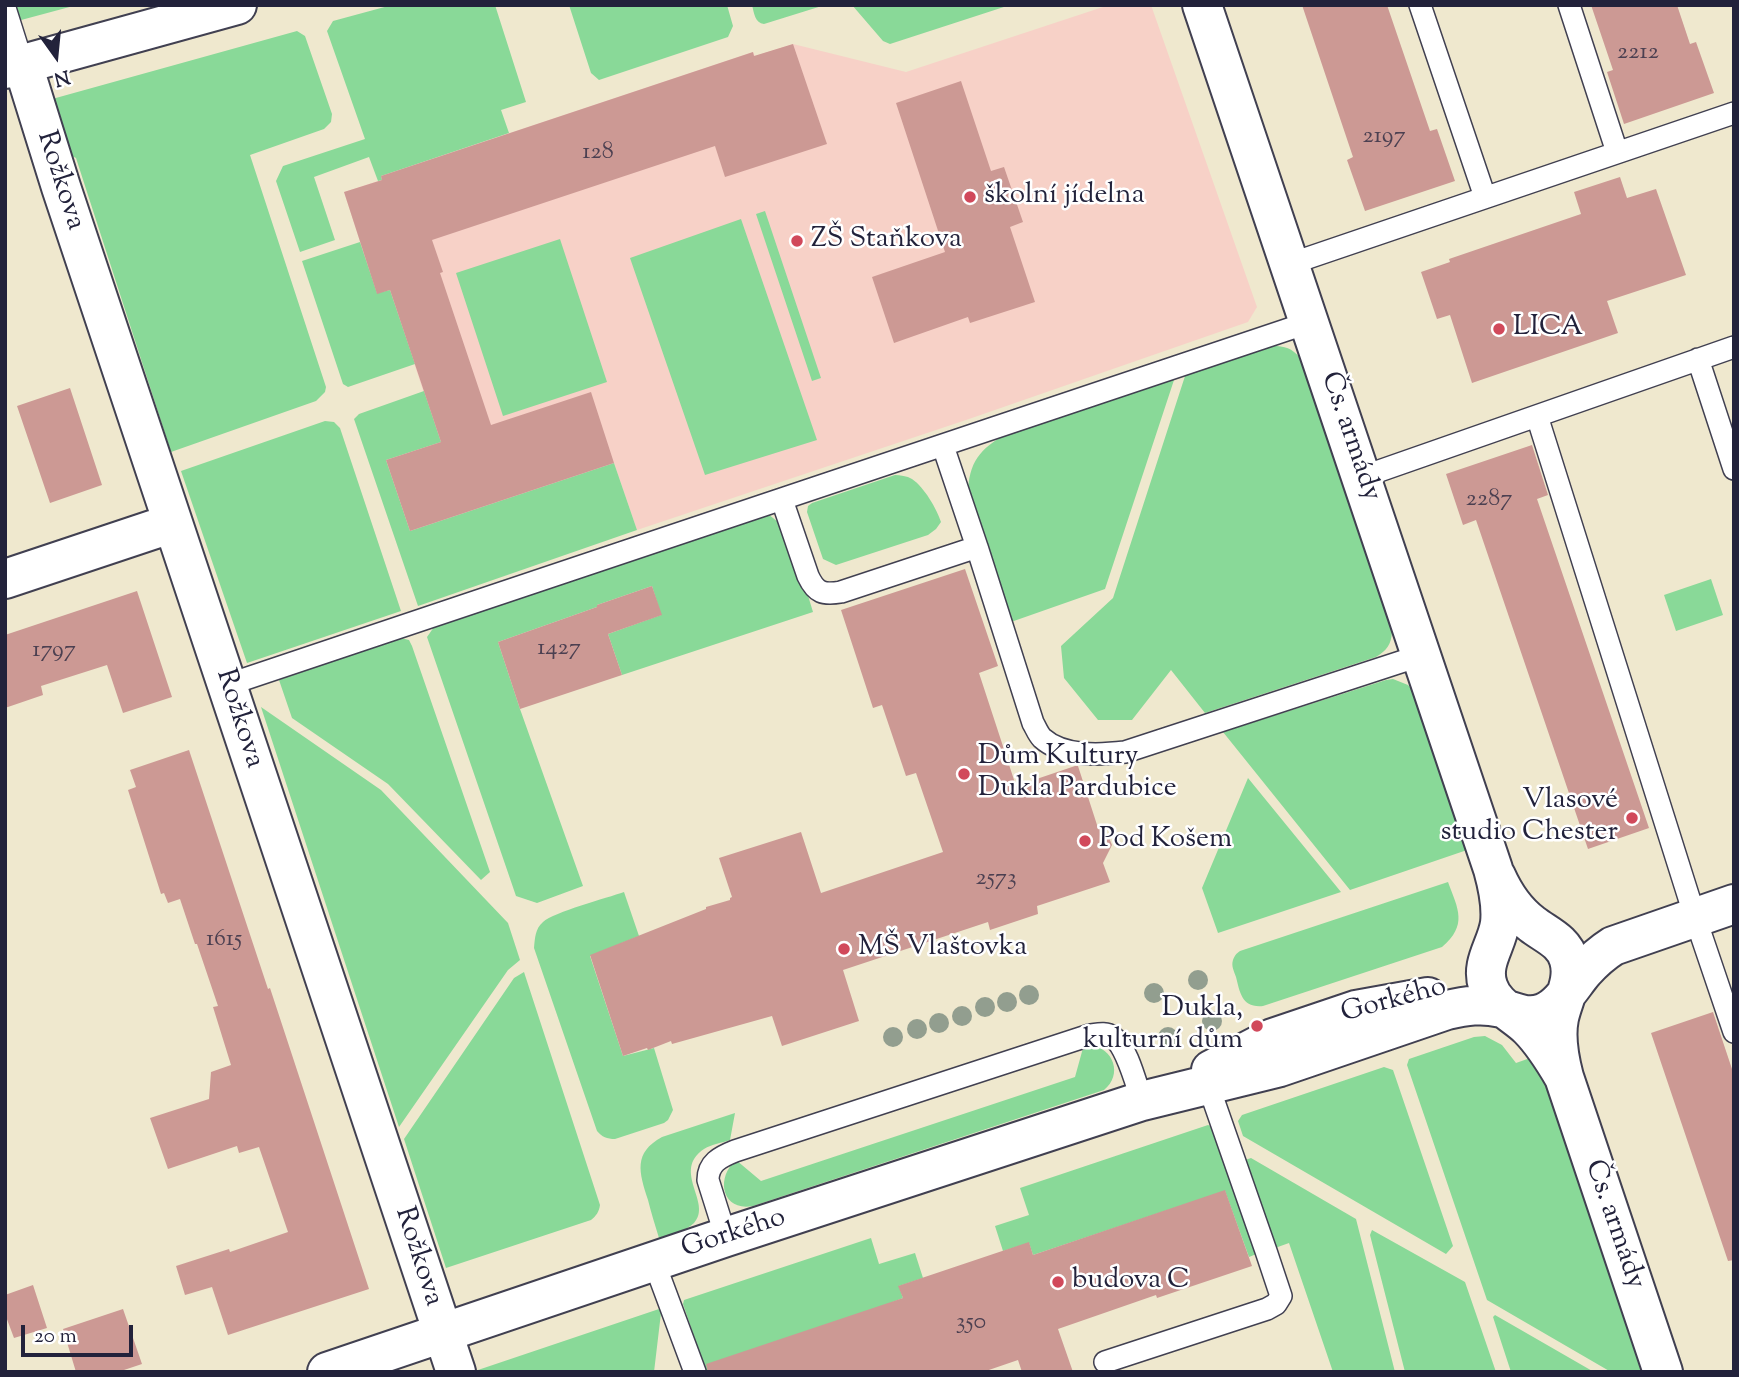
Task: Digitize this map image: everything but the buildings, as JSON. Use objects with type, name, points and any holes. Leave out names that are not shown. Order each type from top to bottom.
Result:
[{"type":"street","points":[[14,67],[237,5]]},
{"type":"street","name":"Čs. armády","points":[[1202,5],[1493,869],[1500,897],[1500,925],[1485,974],[1487,985],[1499,1004],[1529,1028],[1564,1077]]},
{"type":"street","name":"Rožkova","points":[[14,67],[61,187],[456,1372]]},
{"type":"street","points":[[5,579],[173,523]]},
{"type":"street","name":"Čs. armády","points":[[1493,869],[1505,893],[1517,908],[1532,924],[1556,940],[1569,958],[1570,981],[1558,1021],[1557,1040],[1564,1077],[1663,1372]]},
{"type":"street","name":"Gorkého","points":[[327,1372],[1206,1079],[1280,1067],[1465,1006],[1500,1008],[1531,1016],[1542,1013],[1561,1001],[1587,968],[1613,946],[1734,904]]},
{"type":"street","name":"Gorkého","points":[[1206,1079],[1273,1038],[1356,1010],[1412,1000],[1450,989],[1472,975],[1496,944],[1514,932],[1536,930],[1577,941],[1598,942],[1640,936]]},
{"type":"lane","points":[[1420,5],[1485,197]]},
{"type":"lane","points":[[1569,5],[1617,152]]},
{"type":"lane","points":[[5,8],[14,67]]},
{"type":"lane","points":[[1290,264],[1734,113]]},
{"type":"lane","points":[[227,685],[1310,322]]},
{"type":"lane","points":[[1362,477],[1734,347]]},
{"type":"lane","points":[[1699,359],[1734,469]]},
{"type":"lane","points":[[1537,416],[1695,917],[1734,1032]]},
{"type":"lane","points":[[943,446],[1033,723],[1041,737],[1058,747],[1101,755],[1125,752],[1422,655]]},
{"type":"lane","points":[[782,500],[808,576],[819,592],[841,592],[976,547]]},
{"type":"lane","points":[[726,1237],[708,1180],[712,1163],[723,1156],[1090,1035],[1105,1034],[1114,1038],[1122,1047],[1142,1101]]},
{"type":"lane","points":[[1105,1362],[1267,1308],[1276,1304],[1280,1296],[1206,1079]]},
{"type":"lane","points":[[654,1262],[695,1372]]},
{"type":"shaded area","name":"ZŠ Staňkova","points":[[1109,5],[1151,5],[1257,307],[1248,322],[637,530],[614,463],[410,531],[386,460],[440,442],[390,290],[377,294],[344,192],[381,180],[381,176],[753,52],[755,56],[793,44],[906,72]]},
{"type":"green space","points":[[5,5],[77,5],[10,23]]},
{"type":"green space","points":[[392,5],[495,5],[526,102],[501,110],[509,133],[381,176],[382,180],[378,181],[369,157],[314,177],[335,240],[300,252],[276,181],[283,166],[365,139],[327,31],[333,21]]},
{"type":"green space","points":[[569,5],[727,5],[733,26],[728,37],[599,80],[591,73]]},
{"type":"green space","points":[[752,5],[825,5],[764,24],[757,20]]},
{"type":"green space","points":[[852,5],[1010,5],[890,44],[883,41]]},
{"type":"green space","points":[[297,31],[305,36],[332,114],[331,122],[324,129],[250,155],[326,387],[325,392],[316,401],[171,452],[76,158],[62,151],[45,101]]},
{"type":"green space","points":[[765,211],[821,378],[812,381],[756,214]]},
{"type":"green space","points":[[741,219],[817,440],[705,475],[630,258]]},
{"type":"green space","points":[[560,239],[607,382],[503,416],[456,273]]},
{"type":"green space","points":[[360,242],[377,293],[390,290],[415,364],[348,387],[343,384],[302,261]]},
{"type":"green space","points":[[1272,346],[1288,348],[1300,358],[1392,632],[1389,644],[1376,657],[1205,713],[1171,670],[1132,720],[1098,720],[1064,678],[1061,646],[1113,598],[1186,373]]},
{"type":"green space","points":[[1175,377],[1105,589],[1011,622],[968,489],[975,461],[993,442],[1010,432]]},
{"type":"green space","points":[[424,391],[441,442],[386,460],[410,531],[614,463],[637,530],[418,606],[354,419],[359,414]]},
{"type":"green space","points":[[325,421],[334,422],[340,428],[401,611],[247,663],[181,471]]},
{"type":"green space","points":[[895,475],[912,479],[925,493],[941,522],[936,529],[928,535],[836,565],[823,559],[807,512],[808,506]]},
{"type":"green space","points":[[768,514],[788,530],[813,612],[622,675],[608,634],[661,615],[652,586],[498,642],[583,886],[537,903],[516,896],[427,637],[434,627]]},
{"type":"green space","points":[[1711,579],[1723,615],[1676,631],[1664,595]]},
{"type":"green space","points":[[401,638],[409,640],[412,646],[490,872],[481,880],[388,784],[292,718],[279,680]]},
{"type":"green space","points":[[1393,679],[1408,685],[1414,692],[1470,849],[1350,890],[1223,732]]},
{"type":"green space","points":[[261,707],[381,790],[508,923],[520,960],[508,970],[399,1127]]},
{"type":"green space","points":[[1248,778],[1341,892],[1218,933],[1202,888]]},
{"type":"green space","points":[[1448,882],[1457,909],[1458,924],[1442,947],[1263,1006],[1250,1005],[1243,998],[1232,964],[1240,951]]},
{"type":"green space","points":[[624,892],[639,936],[590,956],[623,1056],[654,1048],[673,1110],[664,1123],[612,1139],[597,1131],[534,948],[538,928],[549,918]]},
{"type":"green space","points":[[524,972],[600,1207],[591,1220],[446,1268],[404,1139],[514,978]]},
{"type":"green space","points":[[1485,1036],[1502,1045],[1516,1063],[1533,1057],[1543,1075],[1646,1372],[1611,1372],[1487,1300],[1407,1065],[1409,1059],[1474,1037]]},
{"type":"green space","points":[[1090,1045],[1105,1051],[1113,1063],[1113,1077],[1104,1090],[753,1206],[734,1204],[725,1192],[725,1176],[736,1160],[761,1181],[1075,1077],[1083,1048]]},
{"type":"green space","points":[[1384,1067],[1393,1070],[1453,1246],[1446,1254],[1243,1136],[1238,1121],[1242,1115]]},
{"type":"green space","points":[[735,1113],[730,1140],[704,1149],[691,1167],[699,1215],[694,1223],[682,1231],[659,1238],[641,1172],[642,1157],[646,1150],[662,1137]]},
{"type":"green space","points":[[1208,1125],[1217,1129],[1259,1253],[1249,1257],[1225,1191],[1033,1255],[1029,1243],[1003,1251],[995,1226],[1029,1215],[1020,1188]]},
{"type":"green space","points":[[1251,1158],[1356,1219],[1395,1372],[1333,1372],[1289,1243],[1275,1248],[1245,1160]]},
{"type":"green space","points":[[1372,1230],[1465,1282],[1496,1372],[1405,1372],[1370,1235]]},
{"type":"green space","points":[[871,1238],[879,1264],[915,1253],[923,1278],[899,1286],[903,1298],[713,1372],[706,1372],[683,1304],[684,1300]]},
{"type":"green space","points":[[659,1309],[661,1313],[654,1372],[472,1372]]},
{"type":"green space","points":[[1495,1315],[1594,1372],[1511,1372],[1493,1317]]},
{"type":"place","name":"školní jídelna","points":[[970,197]]},
{"type":"place","name":"ZŠ Staňkova","points":[[797,241]]},
{"type":"place","name":"LICA","points":[[1499,329]]},
{"type":"place","name":"Dům Kultury Dukla Pardubice","points":[[964,774]]},
{"type":"place","name":"Vlasové studio Chester","points":[[1632,818]]},
{"type":"place","name":"Pod Košem","points":[[1085,841]]},
{"type":"place","name":"MŠ Vlaštovka","points":[[844,949]]},
{"type":"place","name":"Dukla, kulturní dům","points":[[1257,1026]]},
{"type":"place","name":"budova C","points":[[1058,1282]]}]
